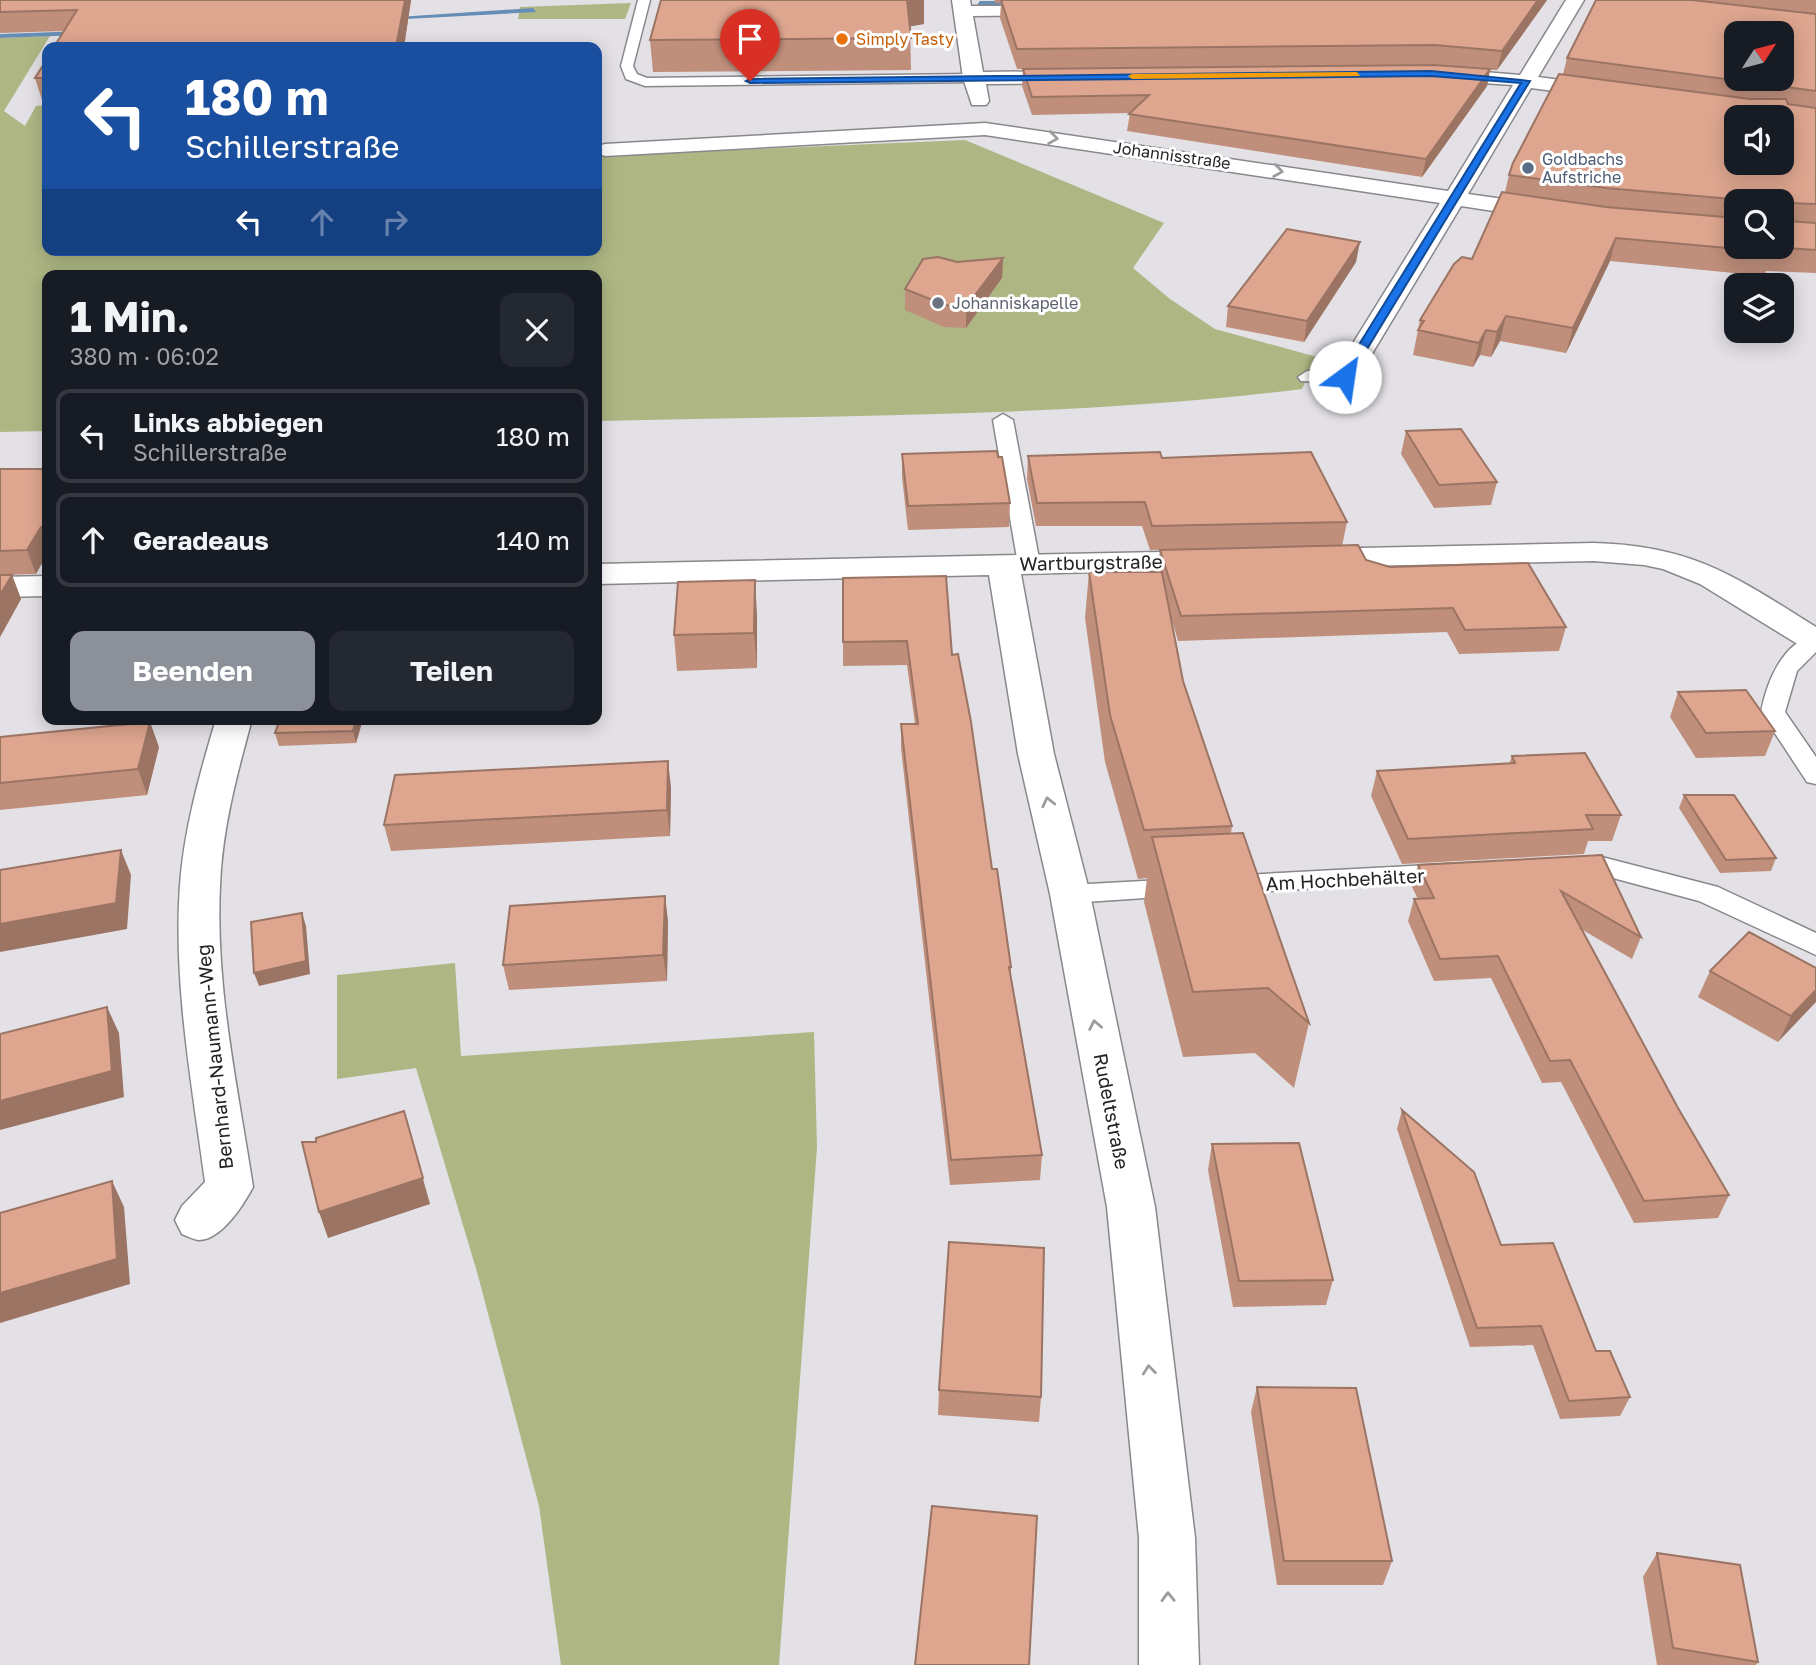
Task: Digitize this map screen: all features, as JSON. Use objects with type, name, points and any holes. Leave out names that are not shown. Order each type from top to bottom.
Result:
[{"type":"street","points":[[1345,377],[1575,0]]},
{"type":"street","points":[[985,129],[973,78],[962,5],[1063,10]]},
{"type":"street","points":[[1419,73],[1526,81],[1626,95]]},
{"type":"street","points":[[973,78],[1097,77]]},
{"type":"street","name":"Johannisstraße","points":[[605,150],[985,129],[1573,216]]},
{"type":"street","points":[[1291,558],[1634,553],[1675,562],[1718,582],[1816,641]]},
{"type":"street","name":"Wartburgstraße","points":[[602,574],[1236,559]]},
{"type":"street","name":"Rudeltstraße","points":[[1016,564],[1037,754],[1070,894],[1131,1208],[1167,1538],[1169,1665]]},
{"type":"street","points":[[0,587],[42,586]]},
{"type":"street","name":"Bernhard-Naumann-Weg","points":[[199,1220],[229,1187],[204,996],[199,907],[207,839],[222,761],[232,725]]},
{"type":"lane","points":[[645,0],[627,66],[631,76],[645,82],[973,78]]},
{"type":"lane","points":[[1307,377],[1345,377]]},
{"type":"lane","points":[[1003,421],[1016,564]]},
{"type":"lane","points":[[1816,641],[1799,653],[1778,682],[1773,712],[1816,776]]},
{"type":"lane","points":[[1543,868],[1598,865],[1708,894],[1816,945]]},
{"type":"lane","name":"Am Hochbehälter","points":[[1070,894],[1474,872]]},
{"type":"green space","points":[[631,3],[625,19],[518,19],[520,7]]},
{"type":"green space","points":[[50,36],[46,42],[42,42],[42,49],[4,111],[25,126],[36,106],[42,105],[42,256],[602,256],[602,156],[965,140],[1164,223],[1133,268],[1170,299],[1215,329],[1317,357],[1302,389],[1214,398],[950,414],[602,421],[602,270],[42,270],[42,431],[0,432],[0,38]]},
{"type":"green space","points":[[455,963],[461,1056],[814,1032],[817,1147],[779,1665],[561,1665],[539,1506],[477,1272],[416,1068],[337,1079],[337,975]]},
{"type":"building","points":[[0,0],[405,0],[397,42],[57,42],[77,10],[0,12]]},
{"type":"building","points":[[661,0],[907,0],[911,38],[650,40]]},
{"type":"building","points":[[1001,0],[1538,0],[1502,51],[1435,45],[1017,49]]},
{"type":"building","points":[[1596,0],[1692,0],[1816,14],[1816,91],[1794,88],[1794,21],[1724,21],[1724,79],[1567,58]]},
{"type":"building","points":[[1434,65],[1490,69],[1426,159],[1129,114],[1149,95],[1032,97],[1023,69]]},
{"type":"building","points":[[42,67],[42,78],[35,78]]},
{"type":"building","points":[[1559,74],[1750,99],[1786,99],[1788,104],[1816,108],[1816,204],[1794,203],[1794,189],[1724,189],[1724,198],[1606,188],[1509,175]]},
{"type":"building","points":[[1502,192],[1606,207],[1724,217],[1724,248],[1616,238],[1573,328],[1506,316],[1497,332],[1486,330],[1479,343],[1418,330],[1424,321],[1420,320],[1454,264],[1462,257],[1472,259]]},
{"type":"building","points":[[1794,221],[1816,223],[1816,250],[1794,249]]},
{"type":"building","points":[[1287,229],[1360,242],[1307,321],[1228,306]]},
{"type":"building","points":[[938,257],[957,262],[1003,258],[966,307],[945,305],[905,289],[923,259]]},
{"type":"building","points":[[1461,429],[1497,482],[1439,485],[1406,431]]},
{"type":"building","points":[[997,451],[998,457],[1002,457],[1010,503],[908,506],[902,454]]},
{"type":"building","points":[[1160,452],[1162,458],[1311,452],[1347,522],[1152,526],[1145,502],[1037,503],[1028,456]]},
{"type":"building","points":[[0,469],[42,469],[42,527],[27,550],[0,551]]},
{"type":"building","points":[[1358,545],[1366,560],[1390,567],[1528,563],[1566,627],[1465,630],[1453,608],[1181,616],[1160,550]]},
{"type":"building","points":[[1089,572],[1162,572],[1183,681],[1232,826],[1144,830],[1110,715]]},
{"type":"building","points":[[0,575],[12,575],[0,595]]},
{"type":"building","points":[[946,576],[952,655],[958,654],[971,722],[992,869],[997,869],[1009,967],[1042,1155],[951,1160],[901,724],[918,724],[907,641],[843,642],[843,578]]},
{"type":"building","points":[[755,580],[754,633],[674,635],[678,582]]},
{"type":"building","points":[[1746,690],[1775,731],[1706,733],[1678,692]]},
{"type":"building","points":[[120,725],[149,725],[138,769],[0,783],[0,737]]},
{"type":"building","points":[[278,725],[354,725],[353,731],[275,733]]},
{"type":"building","points":[[1585,753],[1621,815],[1586,815],[1593,829],[1408,839],[1377,771],[1515,763],[1512,756]]},
{"type":"building","points":[[668,761],[667,810],[384,825],[395,775]]},
{"type":"building","points":[[1684,795],[1734,795],[1776,858],[1726,860]]},
{"type":"building","points":[[1243,833],[1309,1023],[1268,988],[1193,992],[1152,837]]},
{"type":"building","points":[[121,850],[116,903],[0,924],[0,870]]},
{"type":"building","points":[[1602,855],[1641,937],[1561,891],[1678,1108],[1729,1195],[1644,1201],[1570,1060],[1550,1061],[1498,956],[1440,959],[1414,899],[1434,898],[1418,865]]},
{"type":"building","points":[[665,896],[663,955],[503,965],[510,906]]},
{"type":"building","points":[[302,913],[306,961],[254,973],[251,922]]},
{"type":"building","points":[[1749,932],[1816,968],[1816,990],[1791,1016],[1710,971]]},
{"type":"building","points":[[107,1007],[112,1071],[0,1101],[0,1034]]},
{"type":"building","points":[[1402,1110],[1474,1172],[1501,1245],[1553,1243],[1596,1351],[1610,1351],[1630,1397],[1569,1401],[1541,1326],[1477,1328]]},
{"type":"building","points":[[404,1111],[423,1178],[319,1212],[302,1142],[316,1142],[316,1138]]},
{"type":"building","points":[[1299,1143],[1333,1280],[1239,1281],[1212,1144]]},
{"type":"building","points":[[112,1181],[117,1259],[0,1293],[0,1213]]},
{"type":"building","points":[[949,1242],[1044,1248],[1041,1397],[939,1390]]},
{"type":"building","points":[[1257,1387],[1356,1388],[1392,1561],[1284,1561]]},
{"type":"building","points":[[932,1506],[1037,1516],[1029,1665],[915,1665]]},
{"type":"building","points":[[1657,1553],[1740,1565],[1758,1662],[1673,1648]]},
{"type":"waterway","points":[[980,3],[1016,3]]},
{"type":"waterway","points":[[387,18],[533,10]]},
{"type":"waterway","points":[[0,36],[81,33]]},
{"type":"slow traffic","points":[[1132,76],[1357,74]]},
{"type":"place","name":"Simply Tasty","points":[[842,39]]},
{"type":"place","name":"Goldbachs Aufstriche","points":[[1528,168]]},
{"type":"place","name":"Johanniskapelle","points":[[938,303]]},
{"type":"route","points":[[750,81],[1431,73],[1526,81],[1345,377]]}]
